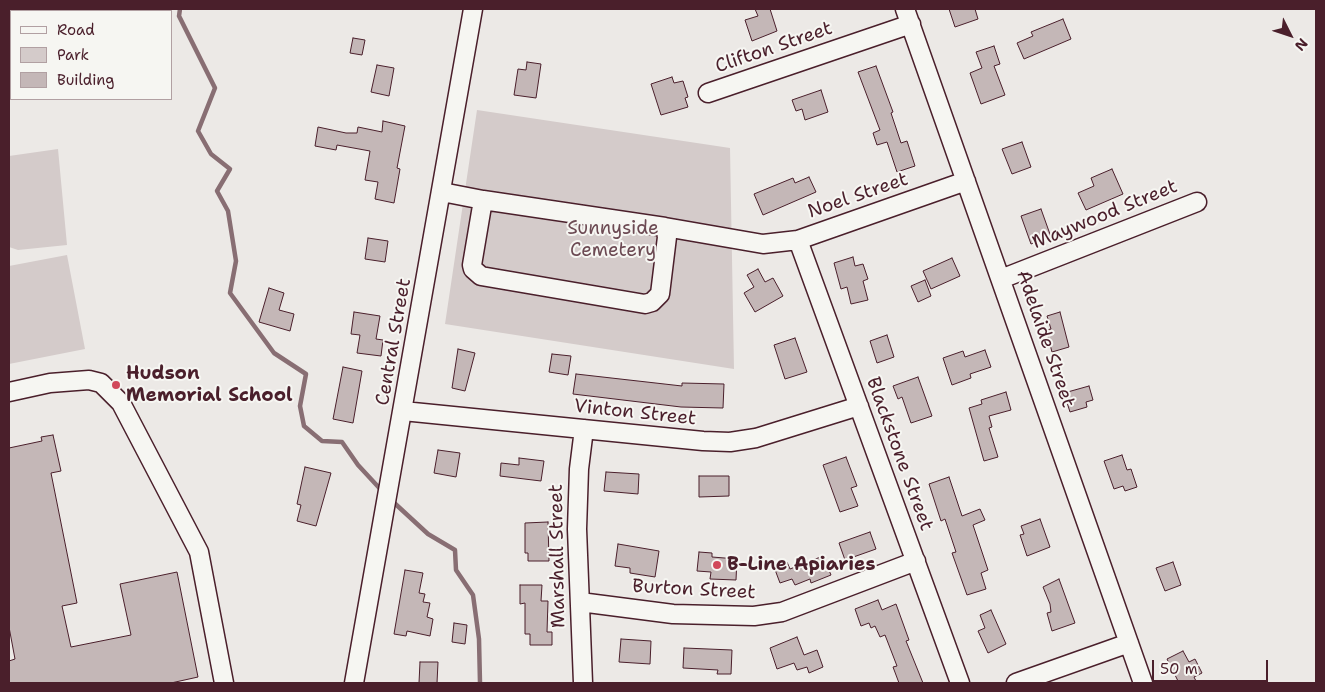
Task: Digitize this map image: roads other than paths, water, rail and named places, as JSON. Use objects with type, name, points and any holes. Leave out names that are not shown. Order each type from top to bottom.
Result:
[{"type":"street","name":"Central Street","points":[[354,683],[473,9]]},
{"type":"street","name":"Clifton Street","points":[[708,93],[908,16]]},
{"type":"street","name":"Adelaide Street","points":[[908,16],[1143,683]]},
{"type":"street","name":"Noel Street","points":[[442,192],[762,244],[798,240],[966,181]]},
{"type":"street","points":[[483,200],[472,265],[477,274],[645,304],[652,302],[660,294],[667,236],[665,227]]},
{"type":"street","name":"Maywood Street","points":[[1001,279],[1197,202]]},
{"type":"street","name":"Blackstone Street","points":[[798,240],[960,683]]},
{"type":"street","points":[[9,392],[50,383],[88,380],[101,383],[121,403],[199,552],[224,683]]},
{"type":"street","name":"Vinton Street","points":[[403,411],[703,441],[730,442],[756,438],[859,406]]},
{"type":"street","name":"Marshall Street","points":[[583,683],[577,529],[579,469],[584,429]]},
{"type":"street","name":"Burton Street","points":[[580,602],[673,614],[754,616],[782,612],[916,561]]},
{"type":"street","points":[[1016,683],[1129,643]]},
{"type":"waterway","points":[[180,9],[179,16],[215,88],[198,131],[211,154],[230,169],[217,191],[228,211],[236,261],[230,293],[274,353],[306,374],[300,406],[304,426],[322,441],[342,442],[358,465],[383,492]]},
{"type":"waterway","points":[[390,499],[428,534],[455,550],[456,570],[473,595],[479,639],[480,683]]},
{"type":"place","name":"Hudson Memorial School","points":[[116,385]]},
{"type":"place","name":"B-Line Apiaries","points":[[717,565]]},
{"type":"park label","name":"Sunnyside Cemetery","points":[[613,240]]}]
